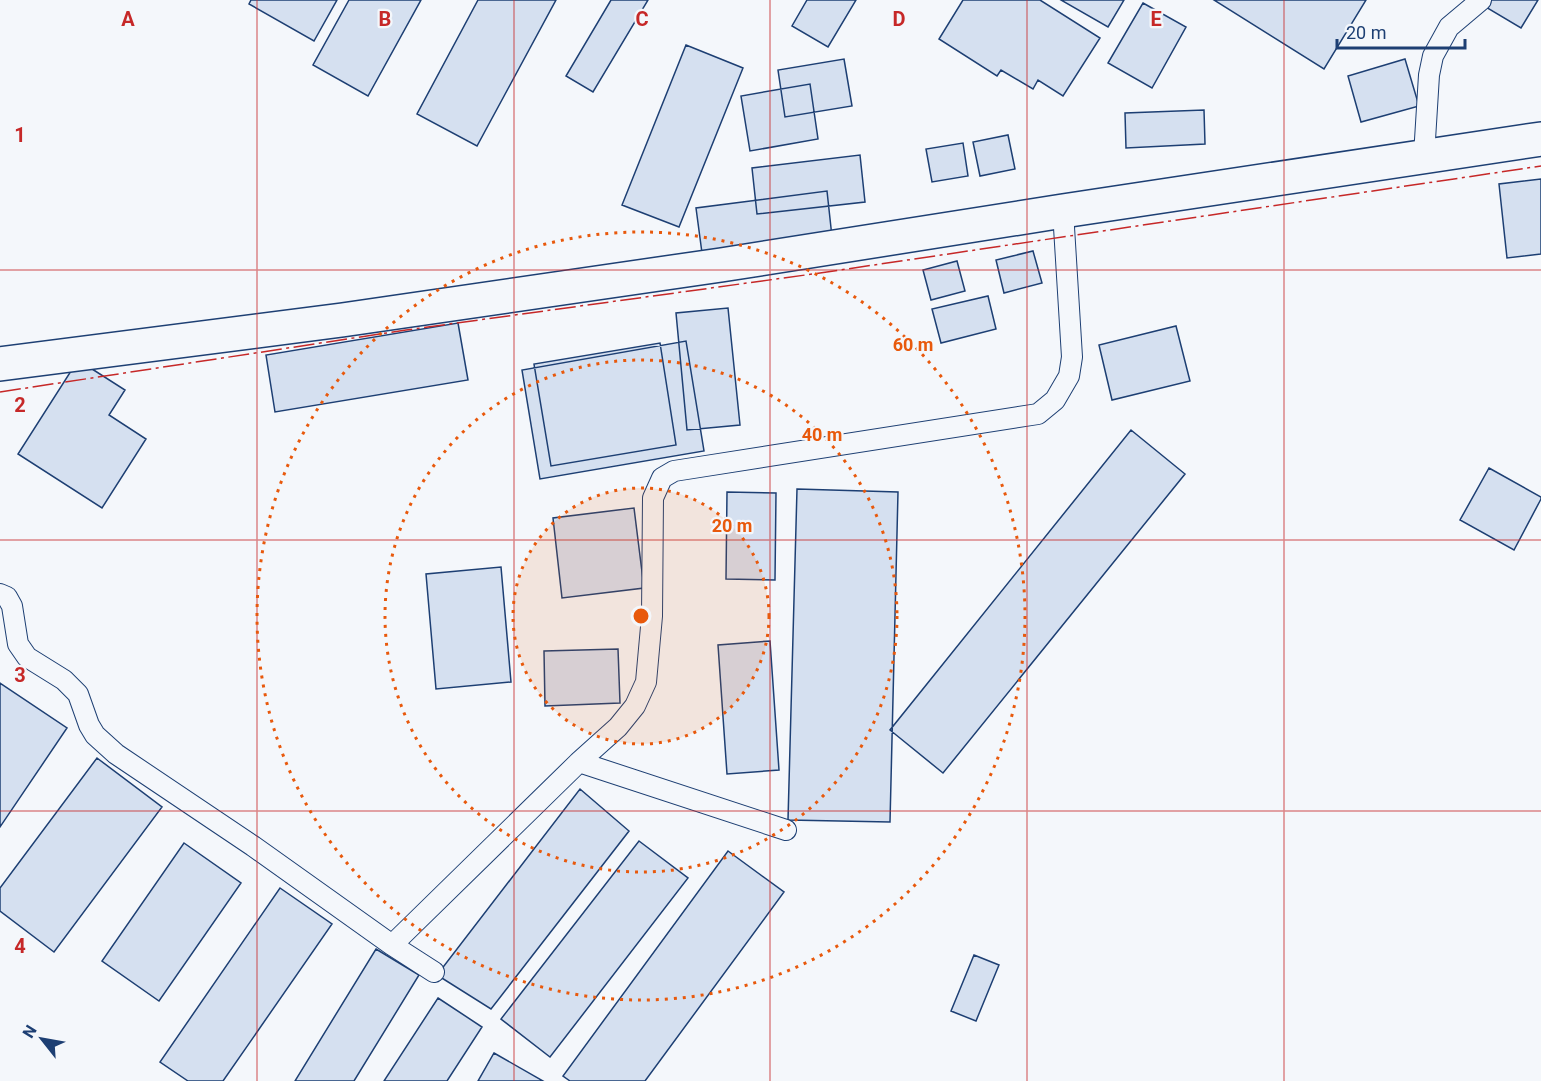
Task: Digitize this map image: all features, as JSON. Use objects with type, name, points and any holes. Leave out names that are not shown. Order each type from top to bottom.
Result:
[{"type":"street","points":[[0,364],[342,320],[721,265],[1541,139]]},
{"type":"lane","points":[[1424,156],[1429,75],[1433,56],[1449,27],[1481,0]]},
{"type":"lane","points":[[392,945],[579,762],[618,727],[635,706],[646,681],[652,616],[654,498],[662,478],[674,471],[1038,414],[1054,400],[1069,376],[1072,357],[1063,211]]},
{"type":"lane","points":[[0,594],[7,597],[12,606],[18,644],[22,650],[27,657],[64,680],[78,694],[89,725],[95,735],[109,748],[434,972]]},
{"type":"lane","points":[[579,762],[786,830]]},
{"type":"building","points":[[251,0],[337,0],[314,41],[249,4]]},
{"type":"building","points":[[349,0],[421,0],[368,96],[313,65]]},
{"type":"building","points":[[478,0],[556,0],[477,146],[417,114]]},
{"type":"building","points":[[611,0],[648,0],[593,92],[566,76]]},
{"type":"building","points":[[807,0],[856,0],[828,47],[792,26]]},
{"type":"building","points":[[963,0],[1040,0],[1100,38],[1063,96],[1038,80],[1033,89],[1001,70],[997,76],[939,39]]},
{"type":"building","points":[[1061,0],[1124,0],[1108,27]]},
{"type":"building","points":[[1214,0],[1366,0],[1324,69]]},
{"type":"building","points":[[1474,0],[1538,0],[1521,28]]},
{"type":"building","points":[[1143,3],[1186,27],[1152,88],[1108,63]]},
{"type":"building","points":[[686,45],[743,68],[679,227],[622,205]]},
{"type":"building","points":[[844,59],[852,106],[785,117],[778,70]]},
{"type":"building","points":[[1405,59],[1419,106],[1361,122],[1348,76]]},
{"type":"building","points":[[810,84],[818,139],[750,151],[741,96]]},
{"type":"building","points":[[1204,110],[1205,144],[1126,148],[1125,113]]},
{"type":"building","points":[[1008,135],[1015,169],[980,176],[973,142]]},
{"type":"building","points":[[963,143],[968,176],[932,182],[926,149]]},
{"type":"building","points":[[860,155],[865,202],[757,214],[752,168]]},
{"type":"building","points":[[1541,179],[1541,254],[1507,258],[1499,184]]},
{"type":"building","points":[[827,191],[832,237],[702,253],[696,208]]},
{"type":"building","points":[[1033,251],[1042,283],[1004,293],[996,260]]},
{"type":"building","points":[[957,261],[965,291],[931,300],[923,270]]},
{"type":"building","points":[[988,296],[996,329],[941,343],[932,309]]},
{"type":"building","points":[[728,308],[740,425],[687,430],[676,313]]},
{"type":"building","points":[[458,323],[468,380],[275,412],[266,355]]},
{"type":"building","points":[[1176,326],[1190,381],[1112,400],[1099,345]]},
{"type":"building","points":[[686,341],[704,451],[540,479],[522,370]]},
{"type":"building","points":[[660,343],[676,445],[551,466],[534,364]]},
{"type":"building","points":[[78,360],[125,390],[109,415],[146,439],[102,508],[18,454]]},
{"type":"building","points":[[1131,430],[1185,474],[943,773],[890,730]]},
{"type":"building","points":[[1489,468],[1541,497],[1514,550],[1460,520]]},
{"type":"building","points":[[797,489],[898,492],[890,822],[788,820]]},
{"type":"building","points":[[727,492],[776,493],[775,580],[726,579]]},
{"type":"building","points":[[634,508],[644,588],[562,598],[553,518]]},
{"type":"building","points":[[501,567],[511,682],[436,689],[426,574]]},
{"type":"building","points":[[770,641],[779,770],[727,774],[718,645]]},
{"type":"building","points":[[618,649],[620,703],[545,706],[544,651]]},
{"type":"building","points":[[0,683],[67,728],[0,827]]},
{"type":"building","points":[[97,758],[162,807],[54,952],[0,911],[0,888]]},
{"type":"building","points":[[580,789],[629,831],[491,1009],[437,975]]},
{"type":"building","points":[[639,841],[688,878],[550,1057],[501,1019]]},
{"type":"building","points":[[184,843],[241,883],[159,1001],[102,961]]},
{"type":"building","points":[[728,851],[784,892],[645,1081],[570,1081],[563,1076]]},
{"type":"building","points":[[280,888],[332,924],[223,1081],[188,1081],[160,1062]]},
{"type":"building","points":[[376,949],[419,975],[354,1081],[295,1081]]},
{"type":"building","points":[[974,955],[999,965],[976,1021],[951,1011]]},
{"type":"building","points":[[438,998],[482,1027],[447,1081],[384,1081]]},
{"type":"building","points":[[494,1053],[543,1081],[478,1081]]},
{"type":"power","points":[[0,392],[406,330],[820,273],[1541,166]]}]
